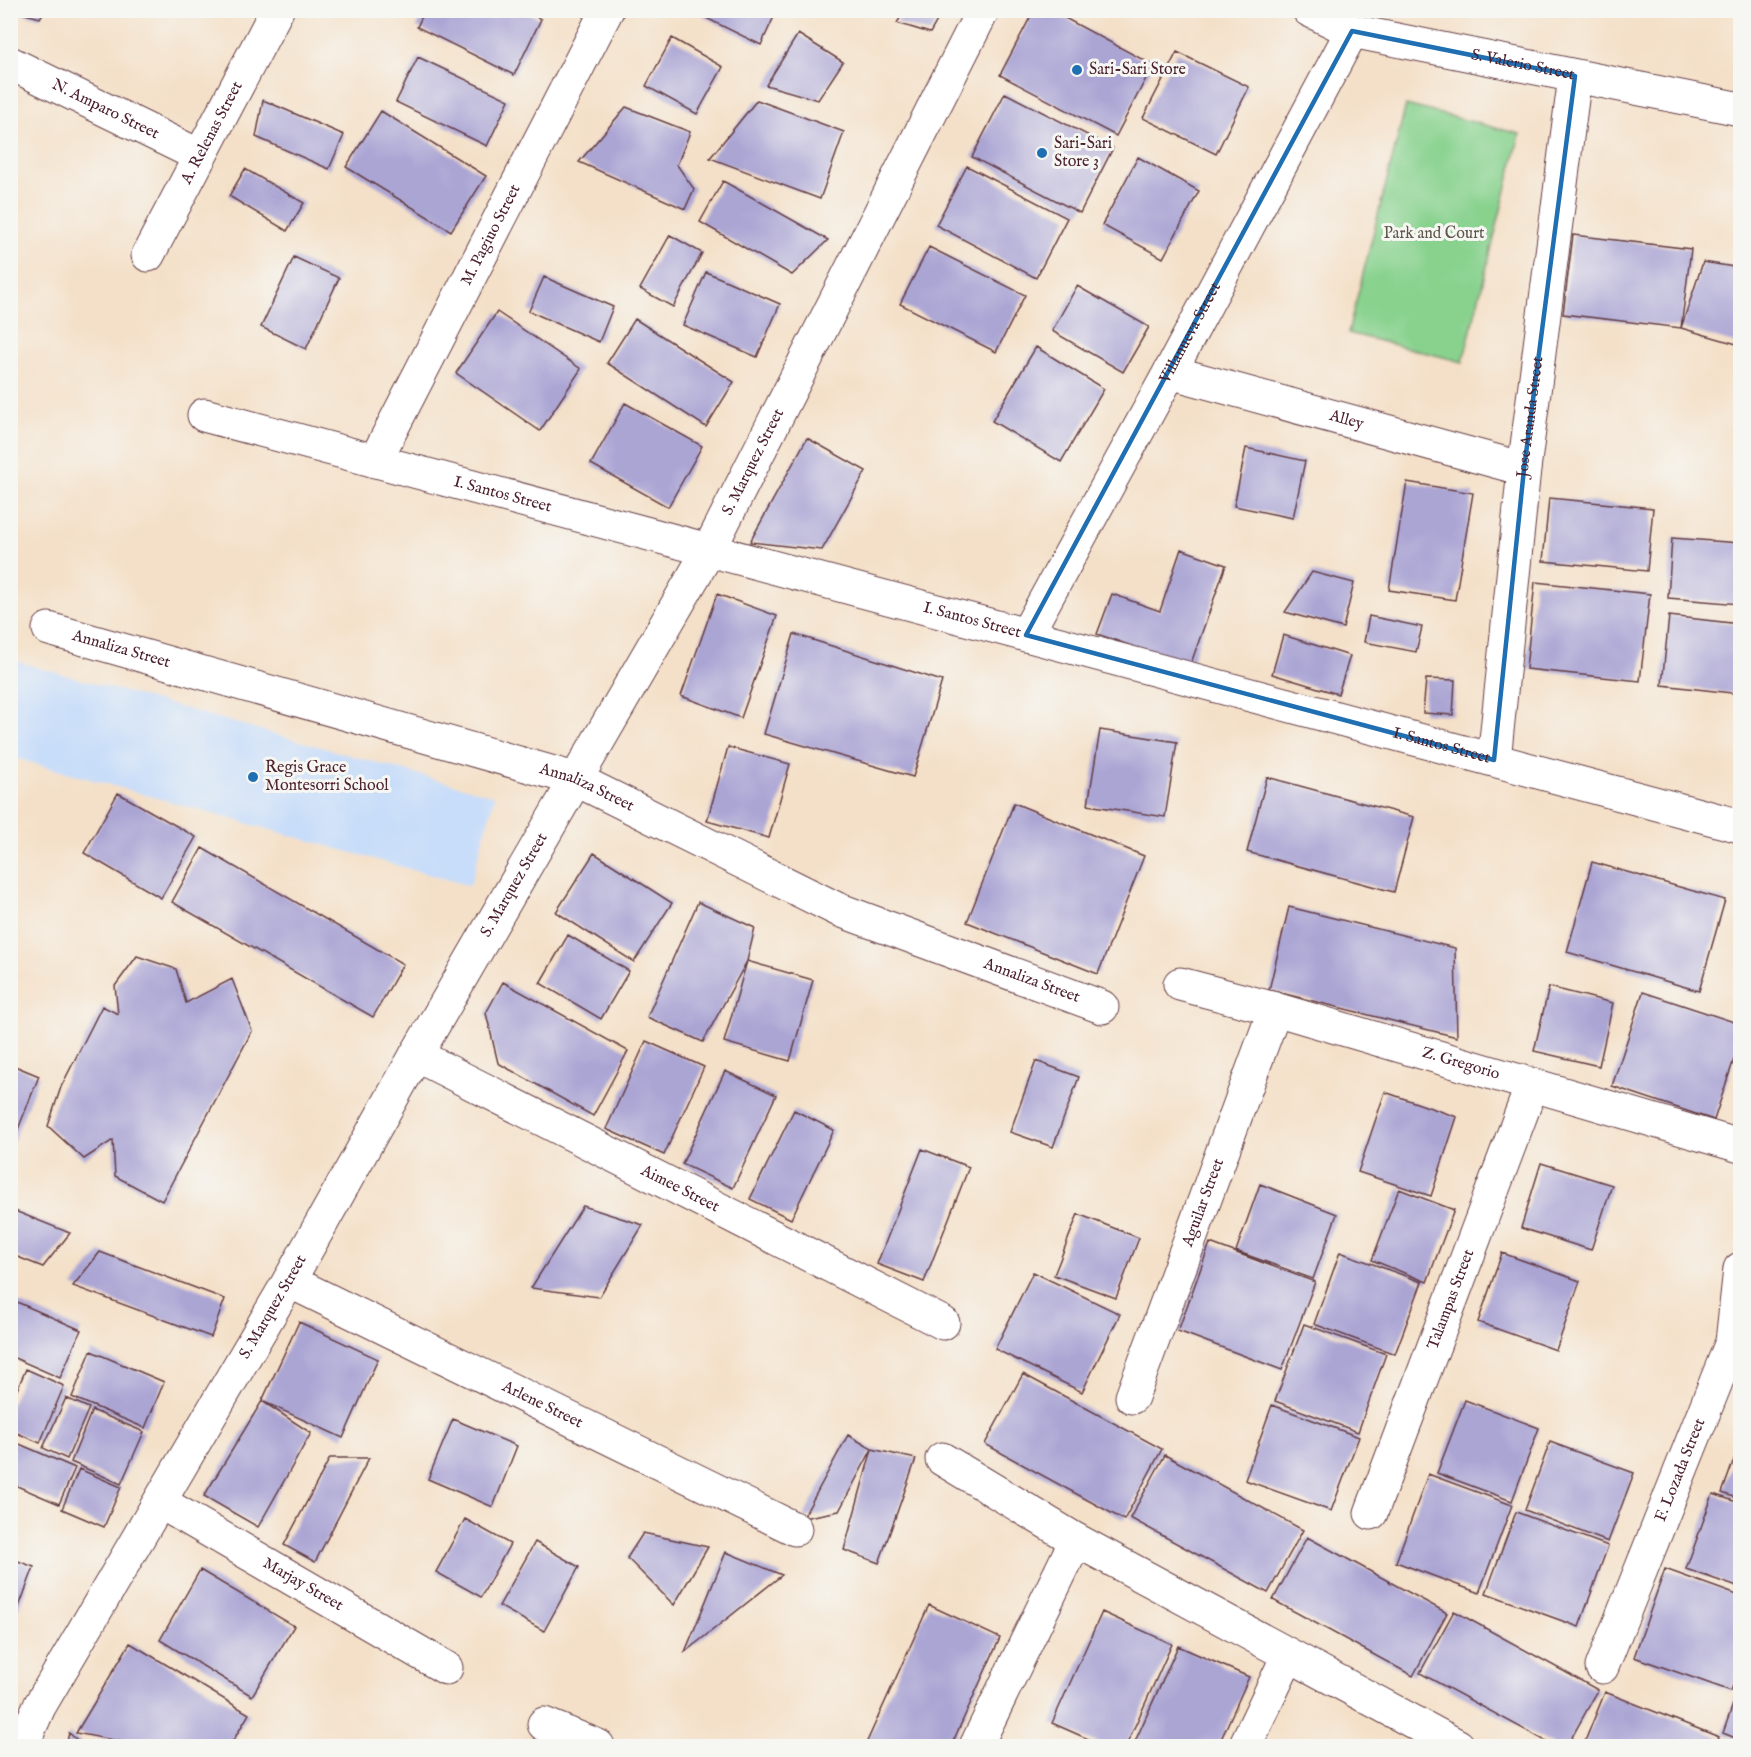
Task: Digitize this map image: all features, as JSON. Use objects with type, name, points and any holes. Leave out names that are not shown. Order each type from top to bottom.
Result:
[{"type":"street","name":"A. Relenas Street","points":[[148,255],[277,10]]},
{"type":"street","name":"M. Pagiuo Street","points":[[375,460],[607,10]]},
{"type":"street","name":"S. Marquez Street","points":[[22,1746],[39,1707],[289,1281],[416,1055],[710,550],[983,10]]},
{"type":"street","name":"S. Valerio Street","points":[[1309,10],[1352,32],[1740,109]]},
{"type":"street","name":"Villanueva Street","points":[[1026,635],[1352,32]]},
{"type":"street","name":"N. Amparo Street","points":[[10,63],[200,156]]},
{"type":"street","name":"Jose Aranda Street","points":[[1494,760],[1524,469],[1575,76]]},
{"type":"street","name":"Alley","points":[[1170,372],[1524,469]]},
{"type":"street","name":"I. Santos Street","points":[[204,415],[1740,826]]},
{"type":"street","name":"Annaliza Street","points":[[49,629],[575,779],[837,909],[1102,1007]]},
{"type":"street","name":"Z. Gregorio","points":[[1180,984],[1275,1009],[1740,1146]]},
{"type":"street","name":"Aguilar Street","points":[[1132,1397],[1275,1009]]},
{"type":"street","name":"Aimee Street","points":[[416,1055],[943,1323]]},
{"type":"street","name":"Talampas Street","points":[[1371,1514],[1532,1084]]},
{"type":"street","name":"F. Lozada Street","points":[[1602,1667],[1732,1342],[1740,1269]]},
{"type":"street","name":"Arlene Street","points":[[289,1281],[795,1528]]},
{"type":"street","points":[[942,1459],[1076,1540],[1458,1746]]},
{"type":"street","name":"Marjay Street","points":[[160,1502],[446,1668]]},
{"type":"street","points":[[976,1746],[1076,1540]]},
{"type":"street","points":[[1245,1746],[1288,1656]]},
{"type":"street","points":[[544,1724],[598,1746]]},
{"type":"highlighted area","points":[[1352,31],[1575,76],[1524,469],[1494,760],[1026,635]]},
{"type":"shaded area","name":"Regis Grace Montesorri School","points":[[11,660],[495,796],[470,886],[11,757]]},
{"type":"green space","name":"Park and Court","points":[[1406,105],[1520,134],[1463,362],[1348,333]]},
{"type":"building","points":[[10,10],[45,10],[40,18]]},
{"type":"building","points":[[425,10],[523,10],[541,19],[514,75],[417,27]]},
{"type":"building","points":[[705,10],[777,10],[761,45],[702,16]]},
{"type":"building","points":[[905,10],[943,10],[930,33],[897,23]]},
{"type":"building","name":"Sari-Sari Store","points":[[1034,10],[1050,10],[1153,65],[1116,136],[1000,75]]},
{"type":"building","points":[[798,34],[843,62],[818,100],[766,85]]},
{"type":"building","points":[[672,38],[723,67],[697,114],[646,86]]},
{"type":"building","points":[[1177,52],[1249,87],[1216,154],[1143,118]]},
{"type":"building","points":[[418,57],[509,100],[487,146],[396,102]]},
{"type":"building","name":"Sari-Sari Store 3","points":[[1005,93],[1113,148],[1080,213],[972,157]]},
{"type":"building","points":[[263,100],[344,135],[329,169],[256,137]]},
{"type":"building","points":[[757,100],[844,132],[820,199],[710,158]]},
{"type":"building","points":[[626,107],[690,132],[677,165],[694,189],[685,209],[579,162]]},
{"type":"building","points":[[381,111],[486,176],[451,231],[346,167]]},
{"type":"building","points":[[1138,157],[1199,191],[1163,258],[1102,225]]},
{"type":"building","points":[[967,166],[1067,218],[1036,278],[936,225]]},
{"type":"building","points":[[245,169],[304,203],[287,231],[229,196]]},
{"type":"building","points":[[723,181],[828,240],[792,275],[700,222]]},
{"type":"building","points":[[670,235],[702,253],[673,307],[640,289]]},
{"type":"building","points":[[1573,235],[1691,249],[1681,328],[1563,314]]},
{"type":"building","points":[[929,247],[1025,295],[996,352],[900,304]]},
{"type":"building","points":[[294,257],[339,278],[306,349],[261,327]]},
{"type":"building","points":[[1703,262],[1740,268],[1740,345],[1681,328]]},
{"type":"building","points":[[706,272],[780,304],[757,357],[683,325]]},
{"type":"building","points":[[544,277],[613,307],[599,342],[529,311]]},
{"type":"building","points":[[1077,286],[1149,327],[1123,372],[1052,331]]},
{"type":"building","points":[[497,312],[581,369],[540,431],[456,373]]},
{"type":"building","points":[[635,319],[734,382],[706,427],[607,363]]},
{"type":"building","points":[[1036,347],[1104,389],[1061,462],[992,421]]},
{"type":"building","points":[[625,403],[702,446],[668,507],[591,464]]},
{"type":"building","points":[[807,438],[866,471],[822,550],[750,542]]},
{"type":"building","points":[[1246,448],[1305,461],[1293,518],[1234,506]]},
{"type":"building","points":[[1407,482],[1473,493],[1455,600],[1389,590]]},
{"type":"building","points":[[1549,498],[1653,508],[1647,571],[1543,561]]},
{"type":"building","points":[[1672,538],[1740,543],[1740,604],[1668,598]]},
{"type":"building","points":[[1181,549],[1226,565],[1190,666],[1097,634],[1112,594],[1160,611]]},
{"type":"building","points":[[1312,572],[1354,583],[1343,628],[1285,612]]},
{"type":"building","points":[[1535,582],[1650,594],[1640,681],[1526,669]]},
{"type":"building","points":[[717,594],[777,616],[741,718],[681,696]]},
{"type":"building","points":[[1369,616],[1422,627],[1416,652],[1364,642]]},
{"type":"building","points":[[1669,616],[1740,624],[1740,694],[1662,685]]},
{"type":"building","points":[[794,634],[942,681],[913,777],[764,734]]},
{"type":"building","points":[[1283,635],[1350,656],[1338,694],[1272,674]]},
{"type":"building","points":[[1426,679],[1455,680],[1453,715],[1423,713]]},
{"type":"building","points":[[1100,730],[1177,742],[1165,817],[1088,805]]},
{"type":"building","points":[[728,747],[790,764],[769,838],[707,821]]},
{"type":"building","points":[[1267,777],[1414,817],[1394,892],[1247,852]]},
{"type":"building","points":[[118,793],[196,837],[161,898],[84,853]]},
{"type":"building","points":[[1014,803],[1144,856],[1098,974],[967,922]]},
{"type":"building","points":[[202,848],[403,964],[373,1017],[172,902]]},
{"type":"building","points":[[594,853],[672,903],[634,962],[556,912]]},
{"type":"building","points":[[1592,862],[1725,900],[1699,991],[1567,952]]},
{"type":"building","points":[[698,902],[755,928],[747,961],[703,1042],[647,1017]]},
{"type":"building","points":[[1289,907],[1455,948],[1457,1037],[1269,990]]},
{"type":"building","points":[[568,935],[629,971],[601,1019],[540,983]]},
{"type":"building","points":[[137,956],[176,969],[186,1003],[232,979],[252,1031],[162,1201],[115,1176],[113,1140],[84,1159],[48,1126],[61,1087],[102,1006],[118,1014],[115,986]]},
{"type":"building","points":[[747,961],[813,980],[790,1061],[724,1042]]},
{"type":"building","points":[[503,982],[628,1051],[593,1116],[498,1063],[486,1013]]},
{"type":"building","points":[[1549,987],[1613,1003],[1599,1066],[1534,1051]]},
{"type":"building","points":[[1643,992],[1740,1024],[1740,1041],[1714,1120],[1612,1086]]},
{"type":"building","points":[[646,1041],[704,1067],[664,1155],[606,1129]]},
{"type":"building","points":[[1036,1061],[1079,1077],[1053,1147],[1010,1132]]},
{"type":"building","points":[[10,1064],[39,1076],[11,1147],[10,1147]]},
{"type":"building","points":[[725,1071],[776,1095],[733,1188],[682,1164]]},
{"type":"building","points":[[1385,1092],[1457,1117],[1431,1196],[1358,1172]]},
{"type":"building","points":[[794,1110],[834,1130],[791,1219],[750,1199]]},
{"type":"building","points":[[922,1149],[969,1167],[924,1282],[877,1264]]},
{"type":"building","points":[[1541,1163],[1612,1185],[1591,1250],[1521,1228]]},
{"type":"building","points":[[1260,1184],[1337,1214],[1313,1279],[1236,1251]]},
{"type":"building","points":[[1399,1189],[1454,1210],[1427,1282],[1372,1260]]},
{"type":"building","points":[[583,1206],[643,1225],[599,1297],[531,1288]]},
{"type":"building","points":[[10,1209],[70,1233],[43,1267],[10,1254]]},
{"type":"building","points":[[1078,1214],[1139,1238],[1116,1298],[1054,1275]]},
{"type":"building","points":[[1210,1243],[1315,1282],[1282,1370],[1178,1331]]},
{"type":"building","points":[[100,1252],[225,1299],[211,1337],[73,1286]]},
{"type":"building","points":[[1340,1252],[1422,1282],[1395,1354],[1314,1324]]},
{"type":"building","points":[[1502,1253],[1580,1281],[1556,1350],[1478,1322]]},
{"type":"building","points":[[1033,1272],[1120,1314],[1082,1392],[995,1349]]},
{"type":"building","points":[[10,1299],[81,1330],[60,1378],[10,1356]]},
{"type":"building","points":[[299,1322],[378,1359],[343,1438],[262,1401]]},
{"type":"building","points":[[1304,1324],[1386,1354],[1358,1432],[1275,1401]]},
{"type":"building","points":[[91,1351],[164,1382],[145,1428],[72,1397]]},
{"type":"building","points":[[26,1369],[64,1386],[40,1443],[10,1430],[10,1406]]},
{"type":"building","points":[[1023,1374],[1162,1449],[1124,1520],[985,1444]]},
{"type":"building","points":[[66,1398],[89,1408],[67,1459],[43,1448]]},
{"type":"building","points":[[1465,1400],[1539,1428],[1512,1501],[1437,1473]]},
{"type":"building","points":[[262,1401],[311,1433],[258,1527],[204,1496]]},
{"type":"building","points":[[1272,1405],[1359,1437],[1331,1511],[1245,1480]]},
{"type":"building","points":[[92,1410],[144,1432],[121,1484],[71,1462]]},
{"type":"building","points":[[453,1419],[517,1446],[493,1507],[428,1479]]},
{"type":"building","points":[[848,1435],[872,1449],[839,1511],[803,1518]]},
{"type":"building","points":[[10,1440],[75,1468],[59,1504],[10,1483]]},
{"type":"building","points":[[1550,1442],[1634,1473],[1608,1542],[1525,1510]]},
{"type":"building","points":[[1740,1443],[1740,1499],[1722,1493]]},
{"type":"building","points":[[872,1449],[916,1459],[879,1563],[844,1550]]},
{"type":"building","points":[[1165,1455],[1303,1530],[1268,1593],[1130,1518]]},
{"type":"building","points":[[330,1458],[369,1458],[315,1562],[284,1545]]},
{"type":"building","points":[[79,1469],[121,1487],[104,1527],[62,1509]]},
{"type":"building","points":[[1428,1474],[1512,1505],[1479,1593],[1396,1562]]},
{"type":"building","points":[[1713,1494],[1740,1503],[1740,1588],[1686,1569]]},
{"type":"building","points":[[1516,1512],[1608,1546],[1579,1627],[1486,1593]]},
{"type":"building","points":[[465,1519],[510,1544],[481,1597],[436,1572]]},
{"type":"building","points":[[643,1533],[708,1547],[674,1605],[627,1558]]},
{"type":"building","points":[[1307,1537],[1447,1613],[1413,1676],[1273,1600]]},
{"type":"building","points":[[535,1542],[579,1567],[544,1631],[499,1606]]},
{"type":"building","points":[[726,1552],[782,1575],[685,1652]]},
{"type":"building","points":[[10,1558],[34,1567],[11,1628],[10,1627]]},
{"type":"building","points":[[1665,1569],[1740,1596],[1740,1665],[1731,1691],[1634,1657]]},
{"type":"building","points":[[200,1570],[294,1626],[252,1696],[160,1640]]},
{"type":"building","points":[[929,1605],[1000,1638],[951,1746],[865,1746]]},
{"type":"building","points":[[1454,1611],[1598,1690],[1567,1746],[1555,1746],[1420,1673]]},
{"type":"building","points":[[1102,1612],[1172,1644],[1126,1746],[1104,1746],[1052,1723]]},
{"type":"building","points":[[130,1643],[249,1714],[230,1746],[144,1746],[76,1733]]},
{"type":"building","points":[[1178,1646],[1249,1677],[1218,1746],[1133,1746]]},
{"type":"building","points":[[1740,1684],[1740,1740],[1723,1733]]},
{"type":"building","points":[[1605,1692],[1719,1737],[1715,1746],[1583,1746]]},
{"type":"building","points":[[69,1733],[84,1746],[66,1746]]},
{"type":"place","name":"Sari-Sari Store","points":[[1077,70]]},
{"type":"place","name":"Sari-Sari Store 3","points":[[1042,153]]},
{"type":"place","name":"Regis Grace Montesorri School","points":[[253,777]]}]
